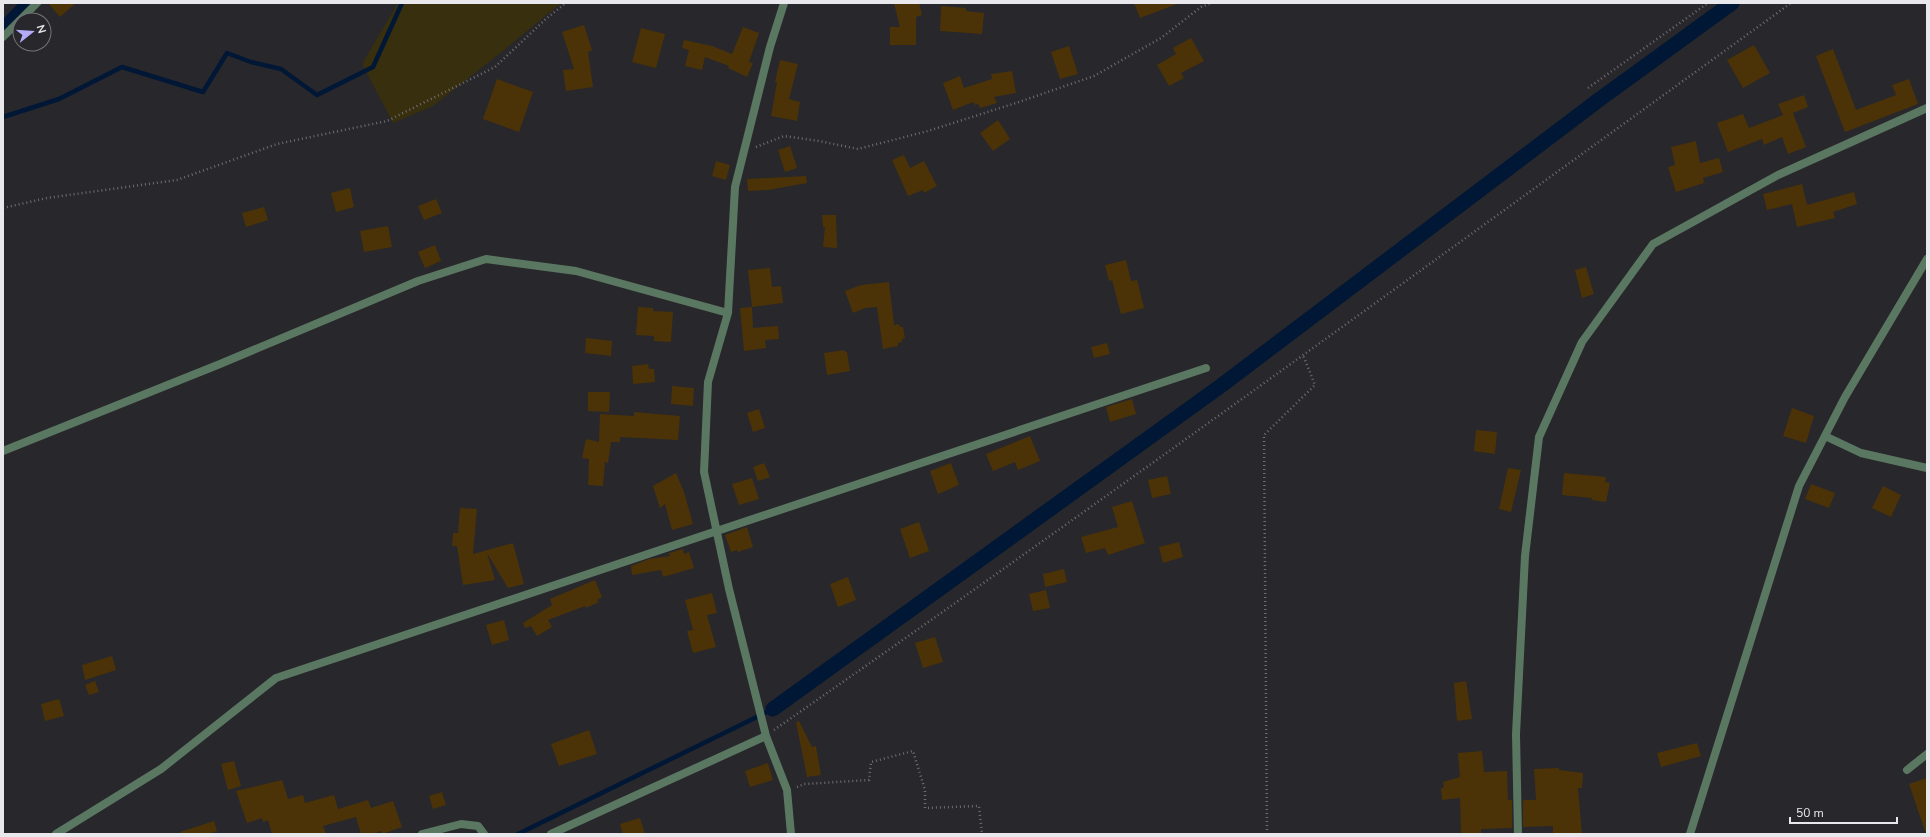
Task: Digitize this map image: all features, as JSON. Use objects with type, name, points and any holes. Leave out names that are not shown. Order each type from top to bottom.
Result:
[{"type":"street","points":[[28,12],[37,3]]},
{"type":"street","points":[[784,3],[770,47],[735,187],[728,313],[708,382],[704,472],[716,531],[762,721],[766,736],[787,790],[791,834]]},
{"type":"street","points":[[3,38],[12,28]]},
{"type":"street","points":[[1518,834],[1516,734],[1525,556],[1539,437],[1582,342],[1653,244],[1778,175],[1927,108]]},
{"type":"street","points":[[3,451],[220,364],[418,281],[486,259],[576,271],[728,313]]},
{"type":"street","points":[[1690,834],[1799,486],[1846,397],[1927,260]]},
{"type":"street","points":[[56,834],[162,769],[276,678],[1206,368]]},
{"type":"street","points":[[1825,436],[1861,453],[1927,468]]},
{"type":"street","points":[[551,834],[766,736]]},
{"type":"street","points":[[1907,770],[1927,754]]},
{"type":"street","points":[[422,834],[462,824],[478,826],[484,834]]},
{"type":"path","points":[[3,208],[47,198],[177,180],[277,144],[387,121],[495,67],[547,18],[566,3]]},
{"type":"path","points":[[744,151],[784,136],[819,140],[858,149],[928,131],[1094,76],[1161,38],[1201,7],[1212,3]]},
{"type":"path","points":[[1588,88],[1708,3]]},
{"type":"path","points":[[766,736],[958,602],[1304,355],[1791,3]]},
{"type":"path","points":[[1267,834],[1264,435],[1315,386],[1304,355]]},
{"type":"path","points":[[787,790],[804,784],[869,780],[871,762],[913,751],[924,790],[925,808],[979,806],[982,834]]},
{"type":"sand","points":[[398,3],[561,3],[433,106],[393,123],[362,64]]},
{"type":"building","points":[[48,3],[76,3],[60,17]]},
{"type":"building","points":[[894,3],[919,3],[922,15],[916,17],[916,45],[890,45],[890,27],[900,27]]},
{"type":"building","points":[[1134,3],[1177,3],[1177,4],[1140,18]]},
{"type":"building","points":[[941,6],[966,8],[966,11],[984,13],[982,34],[940,31]]},
{"type":"building","points":[[584,25],[592,50],[588,52],[593,87],[566,91],[563,70],[574,69],[562,32]]},
{"type":"building","points":[[743,27],[759,33],[749,62],[753,63],[747,77],[728,68],[729,66],[705,57],[702,70],[685,66],[689,50],[682,48],[684,40],[712,46],[732,54]]},
{"type":"building","points":[[641,28],[665,34],[656,68],[632,62]]},
{"type":"building","points":[[1191,38],[1204,61],[1181,73],[1184,78],[1169,86],[1157,65],[1176,54],[1173,48]]},
{"type":"building","points":[[1754,45],[1770,73],[1743,88],[1727,60]]},
{"type":"building","points":[[1069,46],[1078,74],[1060,79],[1051,52]]},
{"type":"building","points":[[1833,49],[1856,110],[1896,95],[1892,85],[1909,79],[1918,104],[1845,132],[1816,56]]},
{"type":"building","points":[[780,60],[798,64],[789,99],[800,102],[797,121],[771,116],[777,82],[775,82]]},
{"type":"building","points":[[1012,71],[1016,93],[994,97],[997,103],[980,108],[978,104],[975,105],[973,102],[953,110],[943,83],[960,76],[964,88],[992,79],[991,74]]},
{"type":"building","points":[[497,79],[533,92],[519,132],[483,119]]},
{"type":"building","points":[[1804,95],[1808,107],[1793,113],[1806,147],[1788,154],[1782,137],[1764,145],[1762,139],[1728,152],[1717,123],[1743,114],[1749,128],[1783,115],[1778,104]]},
{"type":"building","points":[[998,120],[1010,139],[993,151],[980,133]]},
{"type":"building","points":[[1696,141],[1700,163],[1719,158],[1723,172],[1703,178],[1704,183],[1676,192],[1668,167],[1675,165],[1671,147]]},
{"type":"building","points":[[790,146],[797,168],[785,172],[778,150]]},
{"type":"building","points":[[904,155],[910,168],[924,161],[937,186],[924,193],[923,190],[908,196],[892,160]]},
{"type":"building","points":[[716,161],[730,165],[726,180],[712,176]]},
{"type":"building","points":[[806,176],[807,183],[768,190],[748,191],[747,179]]},
{"type":"building","points":[[1802,184],[1807,205],[1854,192],[1857,204],[1833,212],[1835,218],[1797,227],[1792,204],[1767,210],[1763,194]]},
{"type":"building","points":[[350,188],[354,207],[336,212],[331,193]]},
{"type":"building","points":[[436,199],[442,213],[424,220],[418,206]]},
{"type":"building","points":[[264,207],[268,220],[246,227],[242,213]]},
{"type":"building","points":[[822,215],[836,215],[837,248],[823,247],[825,227],[823,227]]},
{"type":"building","points":[[388,226],[392,247],[364,252],[360,231]]},
{"type":"building","points":[[435,245],[441,261],[425,268],[418,252]]},
{"type":"building","points":[[1126,260],[1131,281],[1137,280],[1144,308],[1121,314],[1112,280],[1109,281],[1105,265]]},
{"type":"building","points":[[1586,267],[1594,294],[1582,298],[1575,270]]},
{"type":"building","points":[[770,268],[772,287],[781,286],[783,303],[752,307],[748,270]]},
{"type":"building","points":[[889,282],[894,325],[899,324],[900,327],[903,327],[905,338],[902,339],[902,342],[898,343],[898,346],[883,349],[877,307],[865,308],[853,313],[845,291],[861,285]]},
{"type":"building","points":[[638,307],[653,308],[653,311],[673,312],[671,342],[654,341],[654,336],[636,335]]},
{"type":"building","points":[[752,307],[753,328],[778,326],[779,339],[765,340],[766,348],[744,351],[740,308]]},
{"type":"building","points":[[586,338],[612,341],[611,356],[585,353]]},
{"type":"building","points":[[1107,343],[1110,354],[1094,358],[1091,347]]},
{"type":"building","points":[[845,350],[845,352],[847,352],[850,371],[827,375],[824,353]]},
{"type":"building","points":[[648,364],[649,369],[654,369],[655,382],[633,384],[632,366]]},
{"type":"building","points":[[672,386],[694,388],[693,406],[671,404]]},
{"type":"building","points":[[588,392],[610,392],[609,412],[588,411]]},
{"type":"building","points":[[1132,399],[1136,414],[1110,422],[1106,407]]},
{"type":"building","points":[[1792,408],[1814,416],[1806,443],[1783,436]]},
{"type":"building","points":[[759,409],[765,428],[753,432],[747,413]]},
{"type":"building","points":[[634,412],[680,416],[678,440],[620,437],[620,442],[611,442],[608,463],[605,462],[603,486],[588,485],[589,459],[582,458],[586,439],[599,442],[600,414],[634,416]]},
{"type":"building","points":[[1476,430],[1497,432],[1495,454],[1474,451]]},
{"type":"building","points":[[1030,436],[1040,461],[1018,470],[1015,462],[993,471],[986,454]]},
{"type":"building","points":[[764,463],[770,477],[758,481],[753,467]]},
{"type":"building","points":[[951,463],[959,485],[938,494],[930,471]]},
{"type":"building","points":[[1508,468],[1521,470],[1511,512],[1499,509]]},
{"type":"building","points":[[676,473],[684,492],[693,524],[672,530],[665,504],[660,508],[653,486]]},
{"type":"building","points":[[1564,473],[1606,477],[1605,482],[1610,483],[1606,502],[1592,500],[1592,498],[1562,495]]},
{"type":"building","points":[[1167,476],[1171,494],[1152,498],[1148,480]]},
{"type":"building","points":[[752,478],[759,499],[739,505],[732,484]]},
{"type":"building","points":[[1811,484],[1835,493],[1829,508],[1805,499]]},
{"type":"building","points":[[1883,486],[1901,495],[1891,517],[1872,508]]},
{"type":"building","points":[[1132,501],[1145,543],[1108,555],[1105,548],[1086,553],[1081,537],[1118,527],[1112,507]]},
{"type":"building","points":[[460,508],[477,509],[473,554],[513,543],[524,584],[508,588],[487,553],[495,580],[463,585],[457,546],[452,546],[453,533],[458,533]]},
{"type":"building","points":[[919,522],[929,551],[910,558],[900,529]]},
{"type":"building","points":[[747,527],[753,547],[738,552],[737,550],[731,552],[725,535]]},
{"type":"building","points":[[1179,542],[1183,557],[1163,563],[1159,547]]},
{"type":"building","points":[[683,549],[684,554],[689,552],[694,568],[663,577],[661,570],[632,575],[631,566],[649,559],[670,556],[669,553]]},
{"type":"building","points":[[1064,569],[1067,582],[1045,587],[1043,574]]},
{"type":"building","points":[[848,577],[856,600],[838,607],[830,584]]},
{"type":"building","points":[[595,580],[602,597],[597,600],[599,602],[586,608],[585,606],[548,620],[552,627],[537,636],[531,626],[525,628],[523,623],[552,605],[550,599]]},
{"type":"building","points":[[1046,590],[1050,608],[1033,611],[1029,594]]},
{"type":"building","points":[[712,593],[717,613],[707,615],[716,647],[693,653],[687,631],[693,630],[685,600]]},
{"type":"building","points":[[504,620],[509,640],[492,645],[486,625]]},
{"type":"building","points":[[935,637],[943,662],[923,668],[915,643]]},
{"type":"building","points":[[112,656],[116,670],[85,680],[82,665]]},
{"type":"building","points":[[95,681],[99,692],[89,695],[85,685]]},
{"type":"building","points":[[1466,681],[1472,719],[1457,721],[1454,683]]},
{"type":"building","points":[[59,699],[64,716],[45,721],[41,704]]},
{"type":"building","points":[[799,721],[812,747],[816,746],[821,775],[807,777],[796,722]]},
{"type":"building","points":[[589,730],[597,754],[559,766],[551,744]]},
{"type":"building","points":[[1697,743],[1701,756],[1661,767],[1657,753]]},
{"type":"building","points":[[1482,751],[1484,772],[1507,771],[1508,800],[1512,800],[1512,828],[1481,829],[1481,834],[1461,834],[1460,798],[1442,800],[1441,788],[1444,788],[1443,782],[1460,777],[1458,753]]},
{"type":"building","points":[[234,761],[241,786],[228,790],[221,764]]},
{"type":"building","points":[[768,763],[773,780],[750,787],[745,771]]},
{"type":"building","points":[[1559,768],[1559,770],[1583,773],[1582,788],[1578,788],[1582,834],[1553,834],[1553,826],[1523,827],[1523,800],[1536,800],[1534,769]]},
{"type":"building","points":[[1927,778],[1927,831],[1925,831],[1909,784]]},
{"type":"building","points":[[282,780],[288,799],[303,795],[305,803],[334,795],[338,809],[368,800],[371,808],[393,801],[402,827],[382,834],[381,831],[372,834],[361,834],[356,817],[323,826],[326,834],[272,834],[268,820],[263,822],[262,818],[247,823],[236,791]]},
{"type":"building","points":[[442,792],[446,805],[433,809],[429,796]]},
{"type":"building","points":[[640,818],[645,834],[623,834],[620,824]]},
{"type":"building","points":[[214,821],[217,831],[209,834],[181,834],[180,832]]},
{"type":"waterway","points":[[3,30],[29,3]]},
{"type":"waterway","points":[[3,117],[59,99],[122,67],[203,92],[227,53],[251,62],[281,69],[317,95],[373,67],[402,3]]},
{"type":"waterway","points":[[773,709],[1222,385],[1600,99],[1732,3]]},
{"type":"waterway","points":[[518,834],[773,709]]}]
